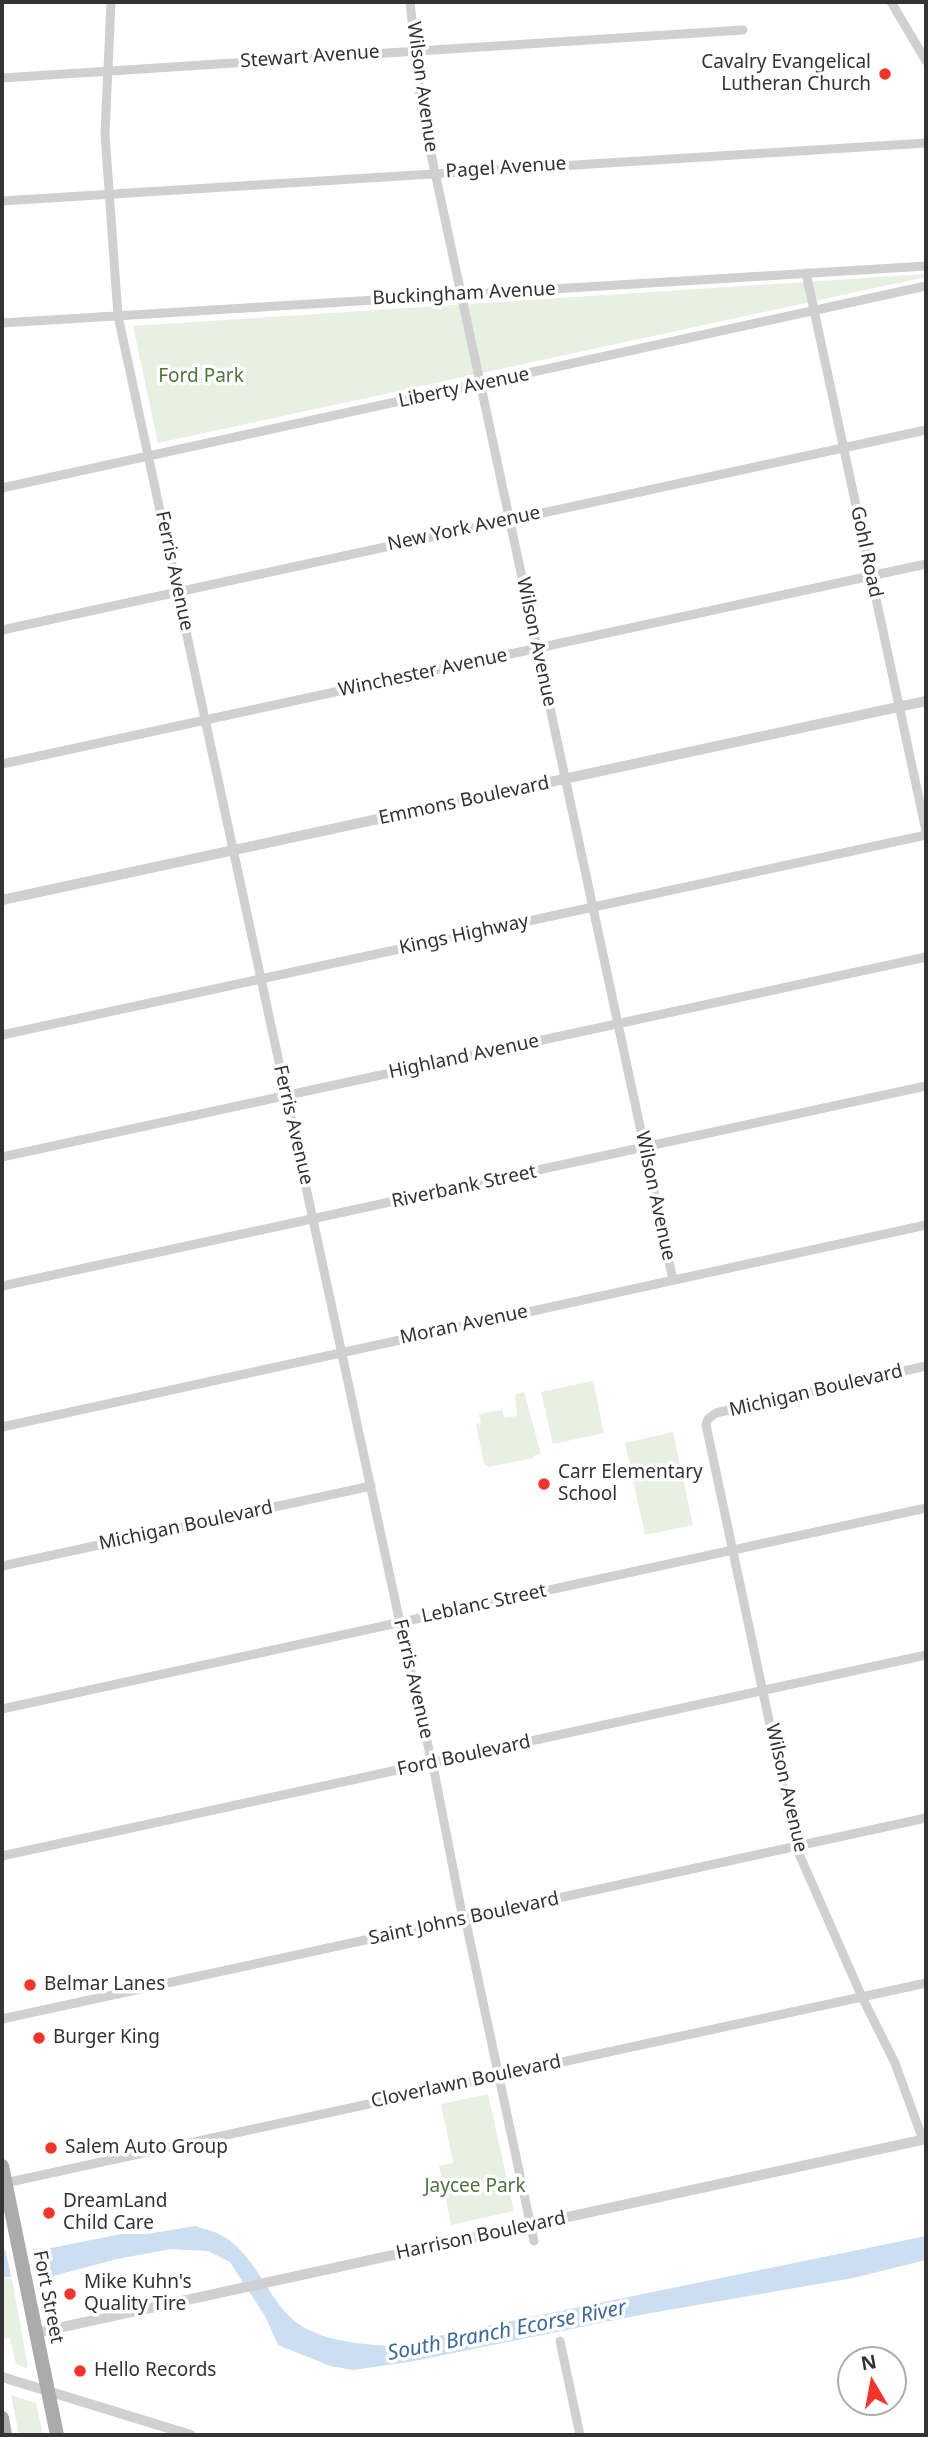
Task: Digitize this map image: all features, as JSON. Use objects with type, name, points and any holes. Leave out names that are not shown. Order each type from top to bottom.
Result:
[{"type":"main road","name":"Fort Street","points":[[2,2166],[6,2200],[57,2435]]},
{"type":"main road","points":[[2,2418],[5,2435]]},
{"type":"street","name":"Ferris Avenue","points":[[111,2],[105,134],[118,316],[534,2242]]},
{"type":"street","name":"Wilson Avenue","points":[[410,2],[422,113],[673,1280]]},
{"type":"street","points":[[891,2],[926,61]]},
{"type":"street","name":"Stewart Avenue","points":[[2,78],[743,30]]},
{"type":"street","name":"Pagel Avenue","points":[[2,201],[926,143]]},
{"type":"street","name":"Buckingham Avenue","points":[[2,323],[926,266]]},
{"type":"street","name":"Gohl Road","points":[[806,273],[926,833]]},
{"type":"street","name":"Liberty Avenue","points":[[2,488],[926,286]]},
{"type":"street","name":"New York Avenue","points":[[2,629],[926,430]]},
{"type":"street","name":"Winchester Avenue","points":[[2,764],[926,564]]},
{"type":"street","name":"Emmons Boulevard","points":[[2,900],[926,701]]},
{"type":"street","name":"Kings Highway","points":[[2,1035],[926,833]]},
{"type":"street","name":"Highland Avenue","points":[[2,1157],[926,957]]},
{"type":"street","name":"Riverbank Street","points":[[2,1286],[926,1086]]},
{"type":"street","name":"Moran Avenue","points":[[2,1427],[926,1225]]},
{"type":"street","name":"Michigan Boulevard","points":[[708,1419],[716,1413],[926,1366]]},
{"type":"street","name":"Wilson Avenue","points":[[708,1419],[706,1429],[796,1847],[862,1997],[895,2063],[925,2139]]},
{"type":"street","name":"Michigan Boulevard","points":[[2,1566],[371,1486]]},
{"type":"street","name":"Leblanc Street","points":[[2,1709],[926,1508]]},
{"type":"street","name":"Ford Boulevard","points":[[2,1856],[926,1655]]},
{"type":"street","name":"Saint Johns Boulevard","points":[[2,2019],[926,1818]]},
{"type":"street","name":"Cloverlawn Boulevard","points":[[5,2183],[926,1983]]},
{"type":"street","name":"Harrison Boulevard","points":[[35,2333],[925,2139]]},
{"type":"street","points":[[560,2341],[580,2435]]},
{"type":"street","points":[[2,2377],[186,2434]]},
{"type":"green space","name":"Ford Park","points":[[926,274],[926,277],[158,443],[133,326]]},
{"type":"green space","points":[[593,1381],[604,1433],[553,1444],[541,1392]]},
{"type":"green space","points":[[524,1392],[541,1454],[489,1467],[484,1463],[476,1424],[481,1423],[479,1414],[502,1410],[504,1418],[517,1416],[515,1395]]},
{"type":"green space","points":[[673,1432],[693,1525],[645,1535],[625,1443]]},
{"type":"green space","name":"Jaycee Park","points":[[488,2094],[514,2211],[451,2225],[439,2166],[453,2163],[441,2104]]},
{"type":"green space","points":[[2,2278],[12,2279],[28,2367],[26,2368],[16,2364],[10,2338],[2,2339]]},
{"type":"green space","points":[[11,2395],[36,2403],[43,2435],[19,2435]]},
{"type":"water","name":"South Branch Ecorse River","points":[[196,2226],[219,2234],[235,2245],[287,2314],[308,2330],[335,2339],[389,2346],[926,2236],[926,2260],[853,2278],[645,2314],[409,2362],[353,2370],[330,2366],[278,2345],[266,2318],[230,2262],[208,2251],[171,2249],[117,2259],[46,2278],[2,2277],[2,2250],[51,2248],[121,2234],[147,2234]]},
{"type":"pier","points":[[33,2248],[40,2280],[12,2281],[5,2249]]},
{"type":"place","name":"Cavalry Evangelical Lutheran Church","points":[[885,74]]},
{"type":"place","name":"Carr Elementary School","points":[[544,1484]]},
{"type":"place","name":"Belmar Lanes","points":[[30,1985]]},
{"type":"place","name":"Burger King","points":[[39,2038]]},
{"type":"place","name":"Salem Auto Group","points":[[51,2148]]},
{"type":"place","name":"DreamLand Child Care","points":[[49,2213]]},
{"type":"place","name":"Mike Kuhn's Quality Tire","points":[[70,2294]]},
{"type":"place","name":"Hello Records","points":[[80,2371]]}]
